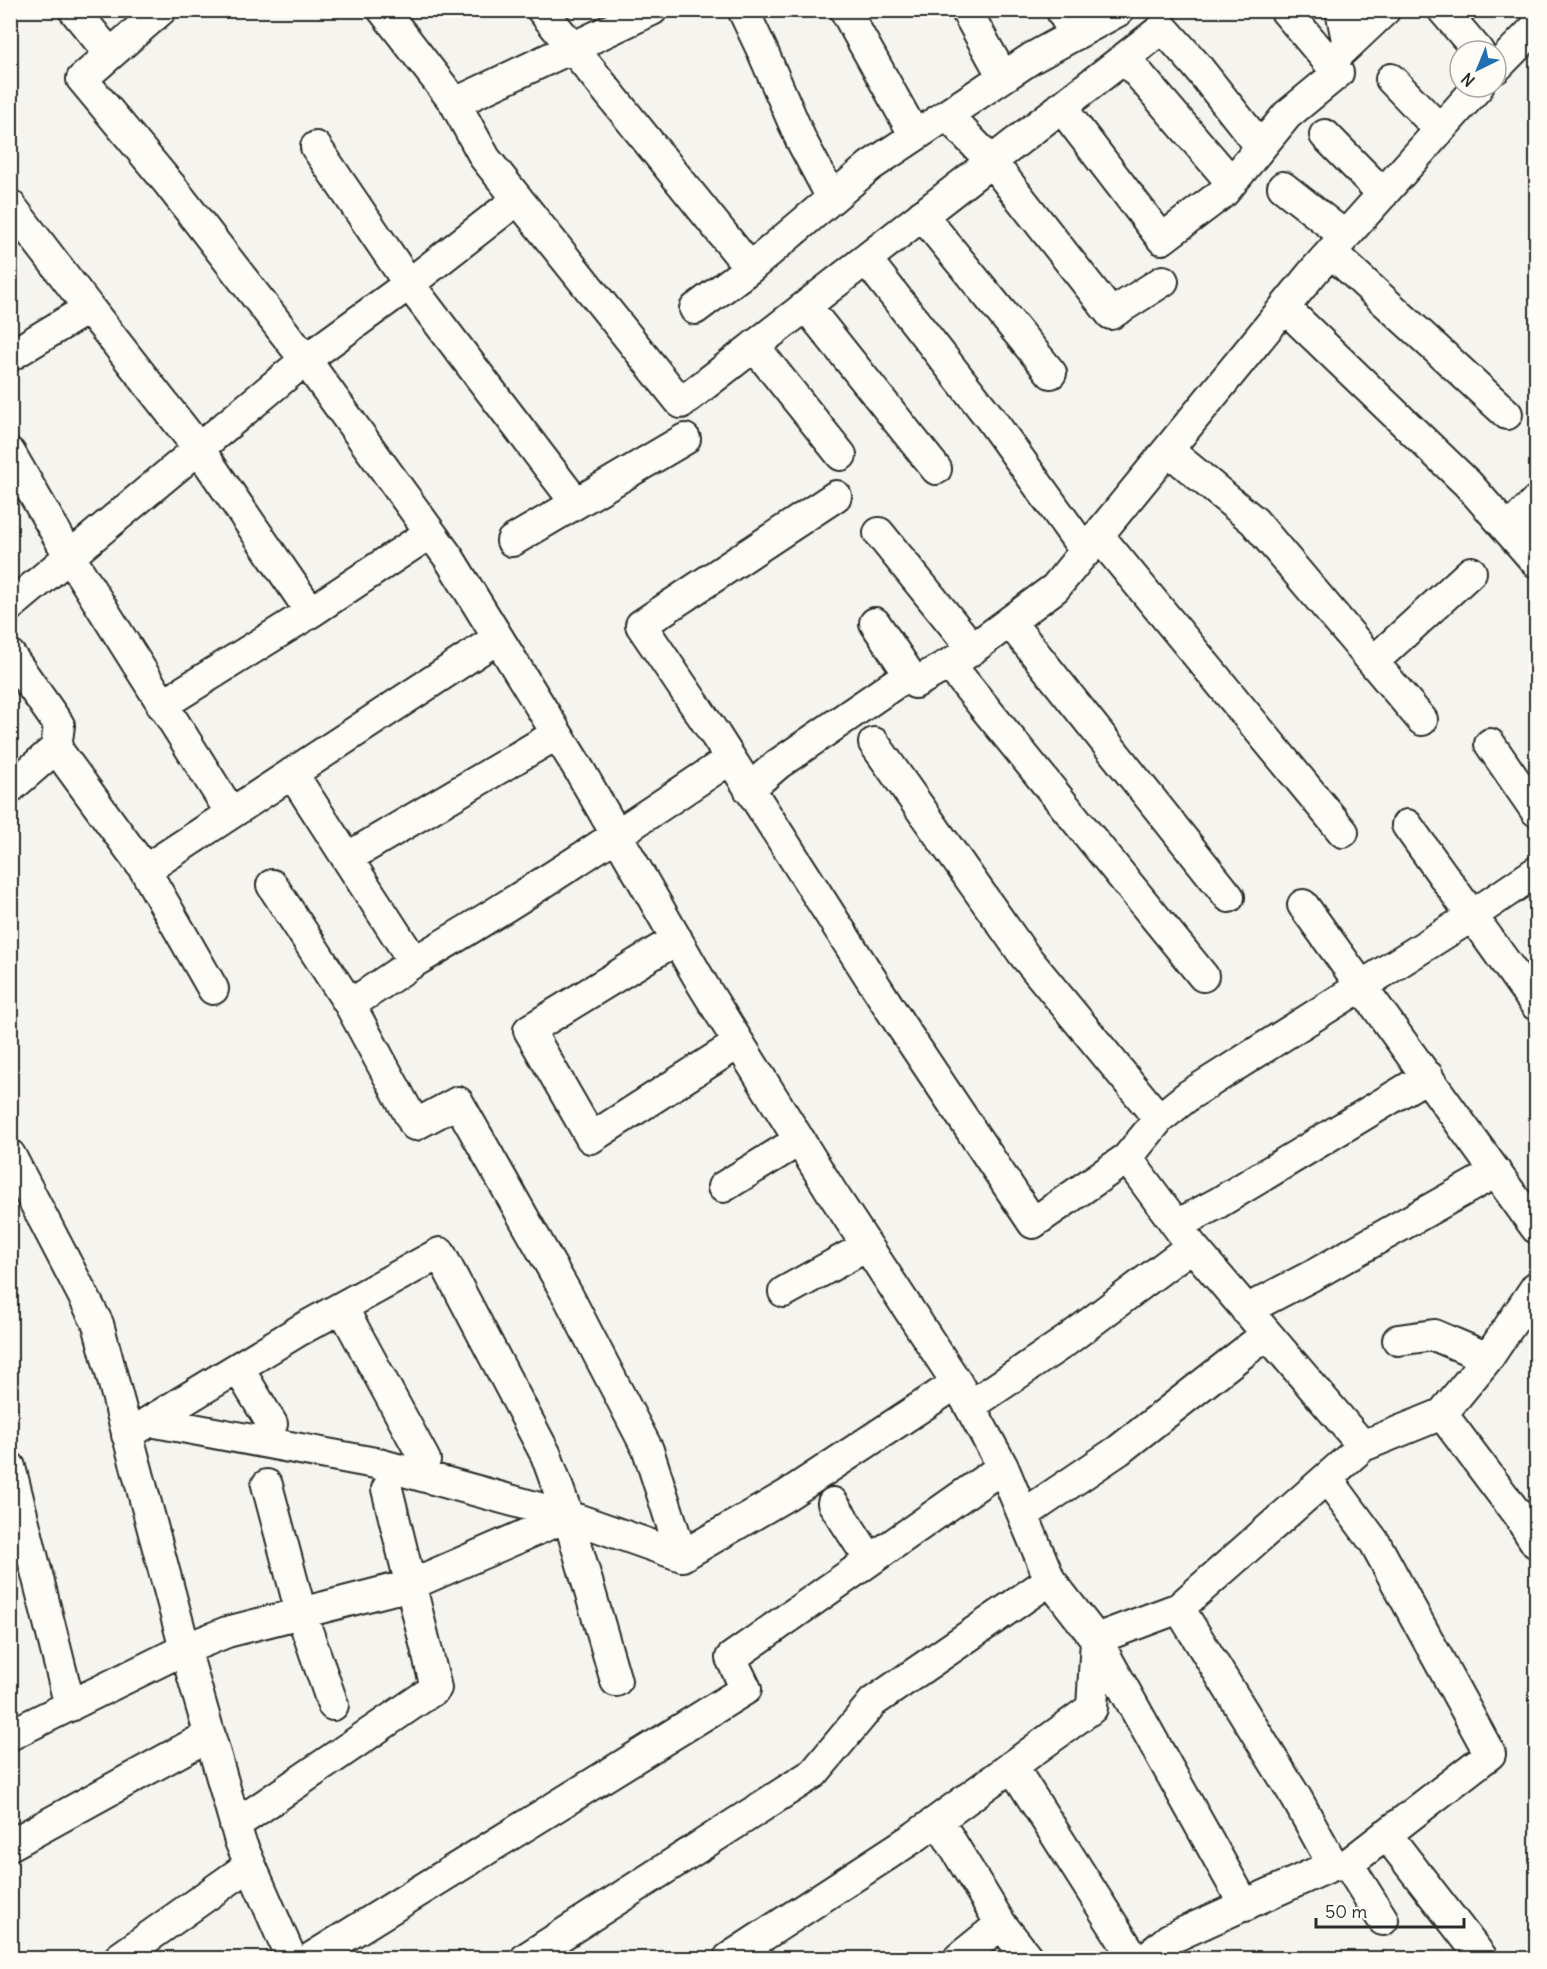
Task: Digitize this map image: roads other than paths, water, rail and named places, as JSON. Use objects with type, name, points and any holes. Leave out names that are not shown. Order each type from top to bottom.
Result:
[{"type":"street","points":[[74,10],[111,54]]},
{"type":"street","points":[[161,10],[82,79],[170,185],[305,360],[449,558],[557,734],[739,1043],[963,1394],[1003,1467],[1050,1580],[1096,1639],[1245,1906]]},
{"type":"street","points":[[383,10],[455,103],[485,158],[681,403],[1163,28],[1196,65],[1260,146]]},
{"type":"street","points":[[542,10],[750,268]]},
{"type":"street","points":[[455,103],[652,10]]},
{"type":"street","points":[[743,10],[801,140],[832,198]]},
{"type":"street","points":[[845,10],[915,136]]},
{"type":"street","points":[[966,10],[1003,77]]},
{"type":"street","points":[[1285,10],[1339,54]]},
{"type":"street","points":[[1061,107],[1162,239],[1224,192],[1287,115],[1338,73],[1341,10]]},
{"type":"street","points":[[1339,54],[1385,10]]},
{"type":"street","points":[[1443,10],[1468,39]]},
{"type":"street","points":[[695,309],[750,268],[870,166],[1032,58],[1068,23],[1118,11],[1132,52],[1231,182]]},
{"type":"street","points":[[1508,56],[1536,27]]},
{"type":"street","points":[[1391,79],[1440,130]]},
{"type":"street","points":[[875,622],[915,683],[962,657],[1055,588],[1284,308],[1467,99]]},
{"type":"street","points":[[946,115],[992,161],[1111,314],[1163,281]]},
{"type":"street","points":[[1324,135],[1383,194]]},
{"type":"street","points":[[316,147],[409,284],[576,503]]},
{"type":"street","points":[[1282,187],[1507,414]]},
{"type":"street","points":[[10,606],[305,360],[409,284],[518,199]]},
{"type":"street","points":[[10,204],[199,449],[311,612]]},
{"type":"street","points":[[922,215],[1051,373]]},
{"type":"street","points":[[866,259],[1092,544],[1343,832]]},
{"type":"street","points":[[806,306],[936,469]]},
{"type":"street","points":[[10,356],[89,308]]},
{"type":"street","points":[[1284,308],[1468,484],[1536,562]]},
{"type":"street","points":[[754,346],[841,455]]},
{"type":"street","points":[[512,541],[686,439]]},
{"type":"street","points":[[1169,451],[1254,521],[1422,720]]},
{"type":"street","points":[[10,453],[70,557],[231,813]]},
{"type":"street","points":[[836,496],[641,625],[900,1024],[1033,1222],[1127,1158],[1159,1119],[1189,1095],[1472,916],[1536,872]]},
{"type":"street","points":[[1508,530],[1536,501]]},
{"type":"street","points":[[162,705],[311,612],[430,533]]},
{"type":"street","points":[[879,533],[962,657],[1203,976]]},
{"type":"street","points":[[1373,662],[1471,572]]},
{"type":"street","points":[[1010,622],[1229,897]]},
{"type":"street","points":[[145,870],[498,638]]},
{"type":"street","points":[[10,655],[59,725],[56,748],[10,788]]},
{"type":"street","points":[[749,789],[778,764],[909,674]]},
{"type":"street","points":[[347,858],[557,734]]},
{"type":"street","points":[[874,742],[1024,955],[1159,1119]]},
{"type":"street","points":[[1490,744],[1536,811]]},
{"type":"street","points":[[56,748],[145,870],[213,988]]},
{"type":"street","points":[[350,1005],[414,962],[617,835],[730,759]]},
{"type":"street","points":[[292,773],[414,962]]},
{"type":"street","points":[[1407,825],[1536,1005]]},
{"type":"street","points":[[272,885],[350,1005],[415,1125],[458,1102],[568,1296],[648,1450],[682,1556]]},
{"type":"street","points":[[1303,905],[1536,1228]]},
{"type":"street","points":[[677,939],[529,1030],[591,1138],[739,1043]]},
{"type":"street","points":[[138,1428],[375,1463],[568,1516],[682,1556],[963,1394],[1066,1341],[1218,1203],[1428,1077]]},
{"type":"street","points":[[723,1187],[800,1140]]},
{"type":"street","points":[[10,1155],[98,1324],[138,1428],[157,1540],[185,1649],[236,1825],[250,1864],[291,1959]]},
{"type":"street","points":[[1127,1158],[1184,1235],[1363,1446]]},
{"type":"street","points":[[1246,1310],[1317,1273],[1496,1172]]},
{"type":"street","points":[[784,1292],[867,1246]]},
{"type":"street","points":[[138,1428],[342,1307],[440,1253],[546,1455],[568,1516],[616,1681]]},
{"type":"street","points":[[1096,1639],[1179,1608],[1363,1446],[1442,1414],[1488,1358],[1536,1287]]},
{"type":"street","points":[[342,1307],[425,1460]]},
{"type":"street","points":[[1023,1515],[1119,1450],[1267,1334]]},
{"type":"street","points":[[1398,1340],[1434,1335],[1488,1358]]},
{"type":"street","points":[[238,1368],[272,1424]]},
{"type":"street","points":[[1442,1414],[1518,1515],[1536,1543]]},
{"type":"street","points":[[10,1467],[70,1706]]},
{"type":"street","points":[[310,1959],[746,1689],[731,1658],[1003,1467]]},
{"type":"street","points":[[1146,1959],[1169,1939],[1340,1865],[1386,1834],[1490,1754],[1375,1543],[1327,1478]]},
{"type":"street","points":[[267,1485],[301,1613],[333,1705]]},
{"type":"street","points":[[236,1825],[436,1688],[387,1489]]},
{"type":"street","points":[[833,1503],[870,1560]]},
{"type":"street","points":[[10,1735],[185,1649],[227,1632],[410,1585],[568,1516]]},
{"type":"street","points":[[526,1959],[814,1773],[873,1702],[1050,1580]]},
{"type":"street","points":[[1179,1608],[1340,1865],[1383,1920]]},
{"type":"street","points":[[729,1959],[938,1820],[1092,1708],[1096,1639]]},
{"type":"street","points":[[10,1845],[210,1735]]},
{"type":"street","points":[[1012,1766],[1134,1959]]},
{"type":"street","points":[[938,1820],[1001,1924],[1028,1959]]},
{"type":"street","points":[[1386,1834],[1482,1959]]},
{"type":"street","points":[[119,1959],[250,1864]]},
{"type":"street","points":[[959,1959],[1001,1924]]}]
